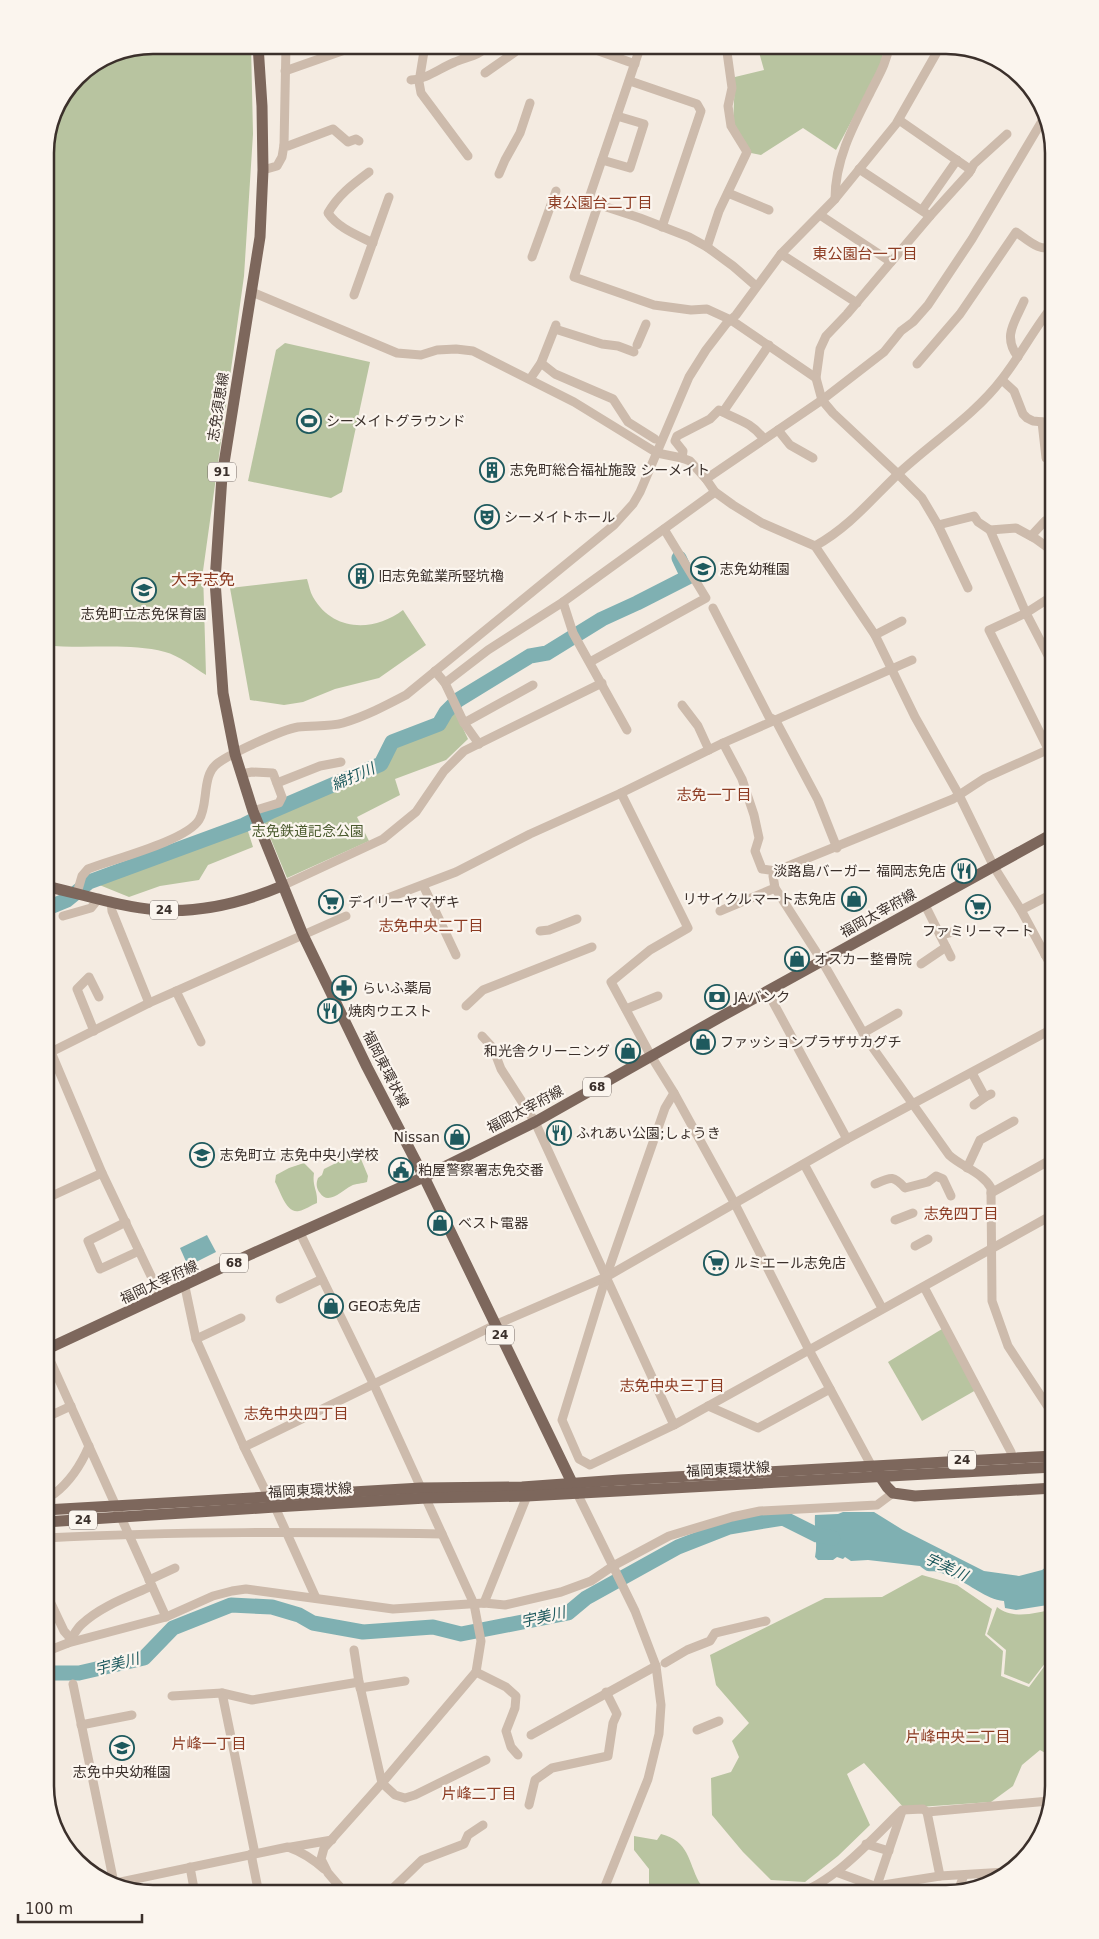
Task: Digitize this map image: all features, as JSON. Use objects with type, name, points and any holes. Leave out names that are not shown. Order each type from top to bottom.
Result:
[{"type":"main road","name":"志免須恵線","points":[[259,54],[263,170],[260,237],[222,476],[215,581],[223,693],[235,754],[252,811],[282,886]]},
{"type":"main road","name":"福岡太宰府線","points":[[54,1346],[424,1177],[535,1122],[650,1056],[1045,838]]},
{"type":"main road","name":"24","points":[[54,888],[157,910],[221,906],[256,897],[282,886]]},
{"type":"main road","name":"福岡東環状線","points":[[282,886],[303,935],[367,1067],[424,1177],[575,1488]]},
{"type":"main road","name":"福岡東環状線","points":[[54,1509],[268,1496],[423,1493],[527,1496],[575,1488],[871,1465],[1045,1456]]},
{"type":"main road","points":[[871,1465],[893,1493],[915,1496],[1045,1489]]},
{"type":"main road","name":"福岡東環状線","points":[[54,1521],[275,1507],[423,1493],[503,1488],[575,1488],[1045,1467]]},
{"type":"street","points":[[263,170],[277,166],[282,157],[284,145],[285,54]]},
{"type":"street","points":[[284,71],[332,54]]},
{"type":"street","points":[[422,54],[415,80],[421,93],[468,156]]},
{"type":"street","points":[[415,80],[430,72],[478,54]]},
{"type":"street","points":[[485,73],[512,54]]},
{"type":"street","points":[[607,54],[635,64]]},
{"type":"street","points":[[638,54],[588,201],[689,237],[707,247],[733,266],[756,286]]},
{"type":"street","points":[[707,247],[719,211],[747,152],[730,126],[728,106],[732,88],[727,54]]},
{"type":"street","points":[[835,199],[836,174],[841,155],[858,115],[888,58],[888,54]]},
{"type":"street","points":[[76,893],[82,876],[88,869],[150,848],[193,828],[200,819],[204,808],[210,773],[216,764],[266,738],[296,727],[341,724],[373,713],[406,695],[614,525],[633,504],[689,376],[706,350],[781,254],[835,199],[899,120],[936,54]]},
{"type":"street","points":[[630,80],[698,104],[701,111],[662,227]]},
{"type":"street","points":[[500,174],[505,160],[520,133],[530,103]]},
{"type":"street","points":[[602,160],[630,168],[644,124],[617,116]]},
{"type":"street","points":[[899,120],[971,170]]},
{"type":"street","points":[[706,479],[822,400],[884,352],[901,331],[913,322],[928,305],[994,204],[1041,124]]},
{"type":"street","points":[[284,145],[288,146],[332,129],[348,142],[356,139],[358,141]]},
{"type":"street","points":[[968,588],[938,525],[922,498],[833,413],[822,400],[816,378],[820,349],[826,336],[857,303],[971,170],[974,164],[1007,134]]},
{"type":"street","points":[[922,210],[957,160]]},
{"type":"street","points":[[860,169],[930,216]]},
{"type":"street","points":[[369,172],[344,190],[328,213],[340,226],[373,243]]},
{"type":"street","points":[[532,257],[556,191]]},
{"type":"street","points":[[728,193],[769,210]]},
{"type":"street","points":[[354,295],[389,197]]},
{"type":"street","points":[[598,205],[574,277],[654,307],[692,310],[707,308],[731,320],[816,378]]},
{"type":"street","points":[[820,215],[891,262]]},
{"type":"street","points":[[917,364],[960,314],[1016,232],[1042,249],[1045,249]]},
{"type":"street","points":[[781,254],[857,303]]},
{"type":"street","points":[[252,292],[397,353],[421,355],[438,350],[456,349],[473,351],[574,402],[656,453],[690,461],[715,492],[762,524],[815,546],[875,635],[915,717],[959,795],[994,867],[1021,910],[1045,955]]},
{"type":"street","points":[[1018,357],[1012,350],[1010,330],[1024,301]]},
{"type":"street","points":[[815,546],[832,537],[852,520],[898,474],[963,418],[1002,380],[1045,317]]},
{"type":"street","points":[[530,379],[541,363],[555,327],[602,344],[635,348],[646,324]]},
{"type":"street","points":[[723,412],[769,345]]},
{"type":"street","points":[[541,363],[561,378],[614,397],[628,422],[655,439]]},
{"type":"street","points":[[1002,380],[1014,391],[1023,414],[1027,418],[1045,422]]},
{"type":"street","points":[[682,458],[684,451],[675,441],[677,436],[710,419],[718,410],[732,417],[744,420],[764,439]]},
{"type":"street","points":[[1042,422],[1045,449]]},
{"type":"street","points":[[778,430],[790,445],[813,458]]},
{"type":"street","points":[[445,683],[488,650],[563,602],[715,492]]},
{"type":"street","points":[[938,525],[974,516],[978,522],[990,530],[1026,613],[1045,650]]},
{"type":"street","points":[[1031,536],[1045,521]]},
{"type":"street","points":[[990,530],[1016,528],[1045,546]]},
{"type":"street","points":[[590,662],[706,598],[664,529]]},
{"type":"street","points":[[1045,601],[1026,613],[989,630],[1045,737]]},
{"type":"street","points":[[563,602],[574,633],[627,730]]},
{"type":"street","points":[[713,608],[769,717],[776,721],[818,800],[837,848]]},
{"type":"street","points":[[875,635],[902,621]]},
{"type":"street","points":[[380,901],[456,872],[530,834],[621,793],[723,743],[912,660]]},
{"type":"street","points":[[435,671],[445,683],[464,723],[479,744]]},
{"type":"street","points":[[282,886],[383,839],[416,812],[444,771],[460,753],[602,683]]},
{"type":"street","points":[[464,723],[533,685]]},
{"type":"street","points":[[682,704],[698,726],[709,750]]},
{"type":"street","points":[[723,743],[742,779],[754,815],[759,838],[755,851],[762,869],[776,871],[837,848],[954,799],[985,778],[1045,751]]},
{"type":"street","points":[[277,783],[320,766],[341,762]]},
{"type":"street","points":[[241,774],[252,772],[273,773],[282,796],[279,803],[252,811]]},
{"type":"street","points":[[621,793],[688,928],[650,950],[612,982],[650,1056],[674,1093],[735,1204],[809,1350],[871,1465]]},
{"type":"street","points":[[776,871],[773,876],[775,888],[822,961],[863,1033],[949,1155],[957,1163],[987,1181],[991,1188],[992,1301],[1008,1346],[1045,1402]]},
{"type":"street","points":[[423,885],[456,955]]},
{"type":"street","points":[[720,911],[775,888]]},
{"type":"street","points":[[63,916],[91,908],[99,898]]},
{"type":"street","points":[[1021,910],[1045,898]]},
{"type":"street","points":[[111,901],[112,911],[148,1003]]},
{"type":"street","points":[[925,904],[951,957]]},
{"type":"street","points":[[54,1050],[148,1003],[346,916]]},
{"type":"street","points":[[540,931],[549,930],[577,920]]},
{"type":"street","points":[[940,935],[957,931]]},
{"type":"street","points":[[466,1006],[483,990],[592,947]]},
{"type":"street","points":[[921,964],[946,947]]},
{"type":"street","points":[[94,1030],[77,989],[89,978],[98,997]]},
{"type":"street","points":[[176,991],[201,1042]]},
{"type":"street","points":[[767,991],[847,1139]]},
{"type":"street","points":[[626,1009],[658,996]]},
{"type":"street","points":[[863,1033],[898,1013]]},
{"type":"street","points":[[244,1447],[495,1325],[606,1277],[847,1139],[1045,1033]]},
{"type":"street","points":[[482,1036],[493,1048],[501,1069],[535,1122],[674,1424]]},
{"type":"street","points":[[54,1066],[161,1297]]},
{"type":"street","points":[[972,1073],[988,1096],[974,1104]]},
{"type":"street","points":[[674,1093],[665,1108],[606,1277],[562,1420],[579,1459],[590,1465],[708,1406],[1045,1219]]},
{"type":"street","points":[[967,1168],[980,1140],[1014,1121]]},
{"type":"street","points":[[991,1193],[1045,1163]]},
{"type":"street","points":[[804,1164],[882,1308]]},
{"type":"street","points":[[54,1195],[102,1172]]},
{"type":"street","points":[[875,1184],[890,1178],[896,1179],[905,1188],[928,1182],[936,1176],[943,1180],[951,1196]]},
{"type":"street","points":[[895,1220],[913,1213]]},
{"type":"street","points":[[126,1222],[88,1241],[100,1269],[139,1250]]},
{"type":"street","points":[[300,1233],[374,1385],[442,1534],[478,1605],[481,1641],[476,1672],[324,1848],[321,1859],[328,1873]]},
{"type":"street","points":[[915,1246],[928,1239]]},
{"type":"street","points":[[280,1299],[322,1280]]},
{"type":"street","points":[[185,1287],[196,1339],[268,1496]]},
{"type":"street","points":[[924,1287],[1011,1452],[1012,1458]]},
{"type":"street","points":[[196,1339],[241,1318]]},
{"type":"street","points":[[54,1369],[166,1617]]},
{"type":"street","points":[[708,1406],[758,1428],[830,1389]]},
{"type":"street","points":[[54,1414],[71,1406]]},
{"type":"street","points":[[54,1494],[74,1475],[89,1446]]},
{"type":"street","points":[[575,1488],[660,1665],[661,1705],[656,1748],[648,1779],[606,1885]]},
{"type":"street","points":[[54,1648],[70,1641],[166,1617],[213,1596],[246,1589],[393,1609],[505,1605],[561,1592],[591,1581],[613,1566],[669,1536],[732,1517],[760,1511],[877,1504],[893,1493]]},
{"type":"street","points":[[478,1605],[527,1496]]},
{"type":"street","points":[[275,1507],[316,1598]]},
{"type":"street","points":[[54,1538],[286,1531],[442,1534]]},
{"type":"street","points":[[70,1641],[82,1624],[96,1614],[175,1568]]},
{"type":"street","points":[[54,1610],[70,1641]]},
{"type":"street","points":[[531,1736],[606,1692],[687,1650],[710,1641],[715,1634],[766,1621]]},
{"type":"street","points":[[354,1650],[359,1685],[382,1783],[395,1795],[405,1798],[415,1795],[486,1760]]},
{"type":"street","points":[[476,1672],[506,1687],[516,1696],[516,1708],[506,1731],[511,1747],[518,1755]]},
{"type":"street","points":[[172,1696],[222,1694],[252,1700],[359,1685],[405,1681]]},
{"type":"street","points":[[73,1684],[114,1877]]},
{"type":"street","points":[[529,1804],[535,1780],[552,1768],[608,1756],[613,1723],[617,1714],[606,1692]]},
{"type":"street","points":[[222,1694],[258,1885]]},
{"type":"street","points":[[81,1725],[132,1715]]},
{"type":"street","points":[[697,1730],[720,1722]]},
{"type":"street","points":[[812,1885],[836,1872],[902,1810],[923,1809],[928,1812],[1043,1802]]},
{"type":"street","points":[[878,1885],[902,1810]]},
{"type":"street","points":[[928,1812],[940,1876]]},
{"type":"street","points":[[396,1885],[422,1860],[464,1844],[468,1835],[483,1825]]},
{"type":"street","points":[[125,1881],[333,1839]]},
{"type":"street","points":[[866,1844],[889,1851]]},
{"type":"street","points":[[288,1848],[299,1851],[313,1860],[338,1885]]},
{"type":"street","points":[[190,1867],[193,1885]]},
{"type":"street","points":[[836,1872],[865,1885]]},
{"type":"street","points":[[899,1885],[940,1876],[994,1873]]},
{"type":"street","points":[[961,1884],[964,1875]]},
{"type":"green space","points":[[153,54],[251,54],[253,134],[244,276],[203,571],[206,675],[175,656],[150,649],[54,646],[54,146],[57,127],[64,109],[78,88],[98,70],[115,61]]},
{"type":"green space","points":[[760,54],[883,54],[880,68],[836,150],[803,128],[761,155],[751,153],[733,126],[735,77],[764,70]]},
{"type":"green space","name":"シーメイトグラウンド","points":[[285,343],[370,362],[342,492],[331,498],[248,481],[276,350]]},
{"type":"green space","points":[[307,579],[313,597],[321,609],[331,617],[355,625],[367,625],[392,617],[403,610],[426,645],[379,678],[335,689],[303,702],[284,705],[250,700],[230,588]]},
{"type":"green space","name":"志免鉄道記念公園","points":[[453,707],[468,739],[446,760],[395,779],[400,795],[357,817],[369,841],[287,878],[260,813],[384,765],[394,742],[444,722]]},
{"type":"green space","name":"志免鉄道記念公園","points":[[245,822],[253,847],[208,865],[199,880],[160,886],[129,897],[92,882]]},
{"type":"green space","points":[[356,1147],[368,1176],[367,1182],[353,1185],[331,1198],[323,1197],[317,1187],[318,1178],[322,1175],[324,1169],[350,1156],[348,1151]]},
{"type":"green space","points":[[304,1163],[314,1173],[317,1203],[299,1211],[294,1211],[284,1201],[275,1182],[276,1175]]},
{"type":"green space","points":[[942,1329],[976,1390],[922,1421],[888,1362]]},
{"type":"green space","points":[[922,1575],[957,1585],[992,1609],[985,1635],[1003,1651],[1001,1676],[1029,1687],[1045,1665],[1045,1753],[1040,1750],[1022,1765],[1013,1786],[991,1802],[904,1808],[864,1763],[847,1774],[870,1825],[838,1856],[805,1882],[771,1880],[743,1852],[712,1815],[711,1778],[731,1772],[739,1757],[732,1741],[749,1723],[716,1685],[710,1655],[825,1598],[882,1597]]},
{"type":"green space","points":[[997,1607],[1003,1611],[1017,1614],[1032,1614],[1045,1611],[1045,1663],[1029,1684],[1004,1674],[1006,1650],[987,1634]]},
{"type":"green space","points":[[661,1834],[670,1837],[682,1847],[690,1859],[701,1885],[649,1885],[649,1869],[634,1850],[634,1836],[657,1840]]},
{"type":"water","points":[[207,1235],[216,1252],[188,1266],[180,1248]]},
{"type":"water","points":[[843,1512],[874,1512],[903,1530],[984,1571],[1019,1576],[1045,1568],[1045,1605],[1016,1610],[1005,1608],[1004,1601],[997,1600],[940,1572],[927,1571],[920,1566],[868,1560],[851,1561],[845,1557],[843,1559],[837,1557],[833,1560],[818,1560],[815,1557],[815,1515]]},
{"type":"waterway","name":"綿打川","points":[[54,905],[67,900],[89,882],[244,825],[381,764],[392,742],[439,724],[446,712],[458,700],[530,656],[547,653],[602,619],[688,577],[679,558]]},
{"type":"waterway","name":"宇美川","points":[[54,1673],[79,1673],[144,1658],[173,1628],[231,1605],[272,1607],[299,1615],[313,1623],[363,1632],[433,1627],[461,1634],[568,1613],[586,1598],[678,1547],[729,1527],[783,1518],[817,1535],[833,1538]]},
{"type":"place","name":"シーメイトグラウンド","points":[[309,421]]},
{"type":"place","name":"志免町総合福祉施設 シーメイト","points":[[492,470]]},
{"type":"place","name":"シーメイトホール","points":[[487,517]]},
{"type":"place","name":"志免幼稚園","points":[[703,569]]},
{"type":"place","name":"旧志免鉱業所竪坑櫓","points":[[361,576]]},
{"type":"place","name":"志免町立志免保育園","points":[[144,590]]},
{"type":"place","name":"淡路島バーガー 福岡志免店","points":[[964,871]]},
{"type":"place","name":"リサイクルマート志免店","points":[[854,899]]},
{"type":"place","name":"デイリーヤマザキ","points":[[331,902]]},
{"type":"place","name":"ファミリーマート","points":[[978,907]]},
{"type":"place","name":"オスカー整骨院","points":[[797,959]]},
{"type":"place","name":"らいふ薬局","points":[[344,988]]},
{"type":"place","name":"JAバンク","points":[[717,997]]},
{"type":"place","name":"焼肉ウエスト","points":[[330,1011]]},
{"type":"place","name":"ファッションプラザサカグチ","points":[[703,1042]]},
{"type":"place","name":"和光舎クリーニング","points":[[628,1051]]},
{"type":"place","name":"ふれあい公園;しょうき","points":[[559,1133]]},
{"type":"place","name":"Nissan","points":[[457,1137]]},
{"type":"place","name":"志免町立 志免中央小学校","points":[[202,1155]]},
{"type":"place","name":"粕屋警察署志免交番","points":[[401,1170]]},
{"type":"place","name":"ベスト電器","points":[[440,1223]]},
{"type":"place","name":"ルミエール志免店","points":[[716,1263]]},
{"type":"place","name":"GEO志免店","points":[[331,1306]]},
{"type":"place","name":"志免中央幼稚園","points":[[122,1748]]},
{"type":"district","name":"東公園台二丁目","points":[[600,203]]},
{"type":"district","name":"東公園台一丁目","points":[[865,254]]},
{"type":"district","name":"大字志免","points":[[203,579]]},
{"type":"district","name":"志免一丁目","points":[[714,795]]},
{"type":"district","name":"志免中央二丁目","points":[[431,926]]},
{"type":"district","name":"志免四丁目","points":[[961,1214]]},
{"type":"district","name":"志免中央三丁目","points":[[672,1386]]},
{"type":"district","name":"志免中央四丁目","points":[[296,1414]]},
{"type":"district","name":"片峰中央二丁目","points":[[958,1737]]},
{"type":"district","name":"片峰一丁目","points":[[209,1744]]},
{"type":"district","name":"片峰二丁目","points":[[479,1794]]}]
